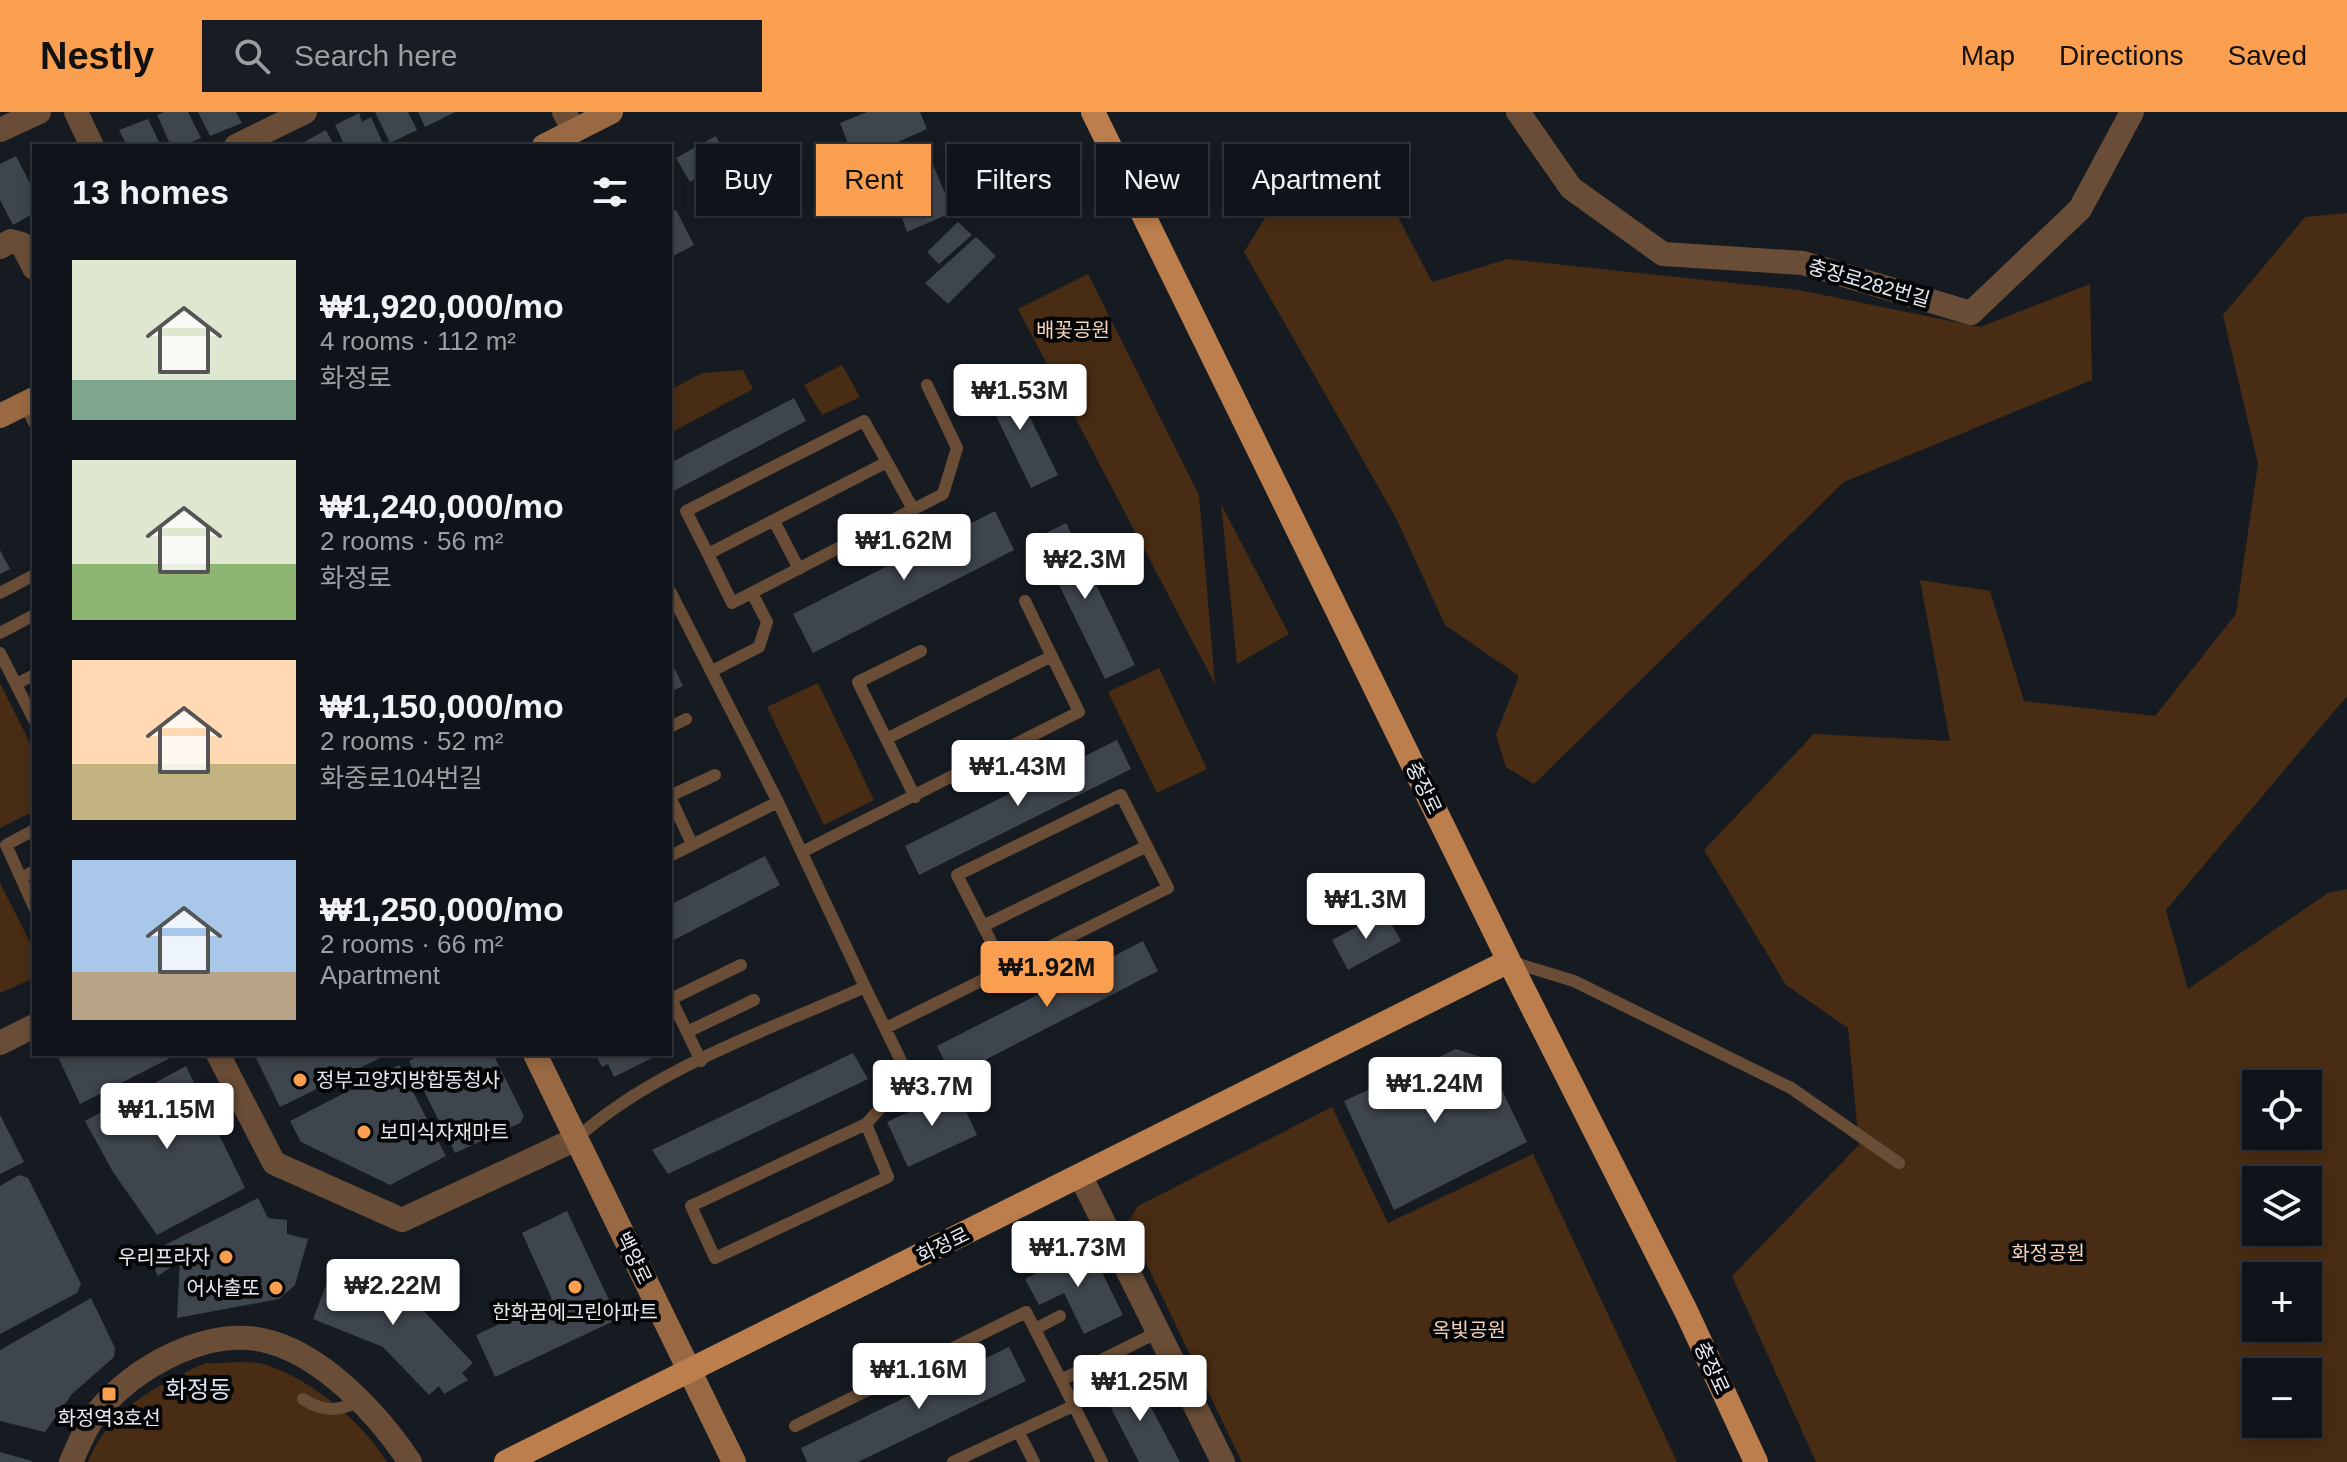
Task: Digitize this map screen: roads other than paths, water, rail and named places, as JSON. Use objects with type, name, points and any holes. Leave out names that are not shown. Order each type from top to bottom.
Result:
[{"type":"main road","name":"충장로","points":[[1093,112],[1509,961],[1686,1311],[1756,1462]]},
{"type":"main road","name":"화정로","points":[[506,1462],[1509,961]]},
{"type":"street","points":[[0,130],[39,112]]},
{"type":"street","points":[[76,112],[91,144]]},
{"type":"street","points":[[240,144],[305,112]]},
{"type":"street","points":[[546,144],[569,122],[611,112]]},
{"type":"street","name":"충장로282번길","points":[[1518,112],[1571,188],[1663,254],[1803,263],[1971,313],[2080,209],[2132,112]]},
{"type":"street","points":[[0,247],[11,241],[22,244],[32,264]]},
{"type":"street","points":[[0,416],[31,409]]},
{"type":"street","points":[[0,1043],[32,1027]]},
{"type":"street","points":[[219,1056],[274,1163],[402,1220],[576,1139]]},
{"type":"street","name":"백양로","points":[[536,1056],[734,1462]]},
{"type":"street","points":[[1081,1177],[1223,1462]]},
{"type":"street","points":[[71,1462],[99,1410],[122,1386],[194,1345],[262,1340],[316,1366],[360,1401],[410,1462]]},
{"type":"lane","points":[[913,509],[864,421],[686,511],[732,603],[943,494],[957,448],[927,385]]},
{"type":"lane","points":[[708,554],[887,462]]},
{"type":"lane","points":[[774,521],[799,569]]},
{"type":"lane","points":[[0,593],[32,576]]},
{"type":"lane","points":[[712,671],[759,647],[767,622],[752,593]]},
{"type":"lane","points":[[672,595],[778,802],[902,1063],[895,1092],[866,1124],[691,1206],[715,1258],[888,1177],[866,1124]]},
{"type":"lane","points":[[802,852],[1079,712],[1025,601]]},
{"type":"lane","points":[[0,633],[32,616]]},
{"type":"lane","points":[[915,797],[858,682],[921,651]]},
{"type":"lane","points":[[0,653],[32,716]]},
{"type":"lane","points":[[886,739],[1052,656]]},
{"type":"lane","points":[[16,684],[32,676]]},
{"type":"lane","points":[[672,726],[686,719]]},
{"type":"lane","points":[[672,795],[715,775]]},
{"type":"lane","points":[[886,1028],[1005,969],[1168,888],[1121,795],[957,875],[1005,969]]},
{"type":"lane","points":[[672,800],[692,844]]},
{"type":"lane","points":[[672,855],[778,802]]},
{"type":"lane","points":[[32,831],[6,845],[32,903]]},
{"type":"lane","points":[[983,926],[1147,846]]},
{"type":"lane","points":[[21,878],[32,872]]},
{"type":"lane","points":[[1509,961],[1574,981],[1791,1088],[1899,1163]]},
{"type":"lane","points":[[672,999],[741,965]]},
{"type":"lane","points":[[576,1139],[605,1112],[701,1061],[865,987]]},
{"type":"lane","points":[[687,1032],[754,1000]]},
{"type":"lane","points":[[672,1001],[701,1061]]},
{"type":"lane","points":[[795,1426],[1026,1312],[1102,1462]]},
{"type":"lane","points":[[1035,1329],[1060,1316]]},
{"type":"lane","points":[[1061,1380],[1158,1332]]},
{"type":"lane","points":[[303,1399],[316,1408],[340,1410],[360,1401]]},
{"type":"lane","points":[[953,1462],[1073,1406]]},
{"type":"lane","points":[[1018,1431],[1034,1462]]},
{"type":"place","name":"정부고양지방합동청사","points":[[300,1080]]},
{"type":"place","name":"보미식자재마트","points":[[364,1132]]},
{"type":"place","name":"우리프라자","points":[[226,1257]]},
{"type":"place","name":"한화꿈에그린아파트","points":[[575,1287]]},
{"type":"place","name":"어사출또","points":[[276,1288]]},
{"type":"place","name":"화정역3호선","points":[[109,1394]]},
{"type":"district","name":"화정동","points":[[198,1389]]},
{"type":"park label","name":"배꽃공원","points":[[1073,330]]},
{"type":"park label","name":"화정공원","points":[[2048,1253]]},
{"type":"park label","name":"옥빛공원","points":[[1469,1330]]}]
